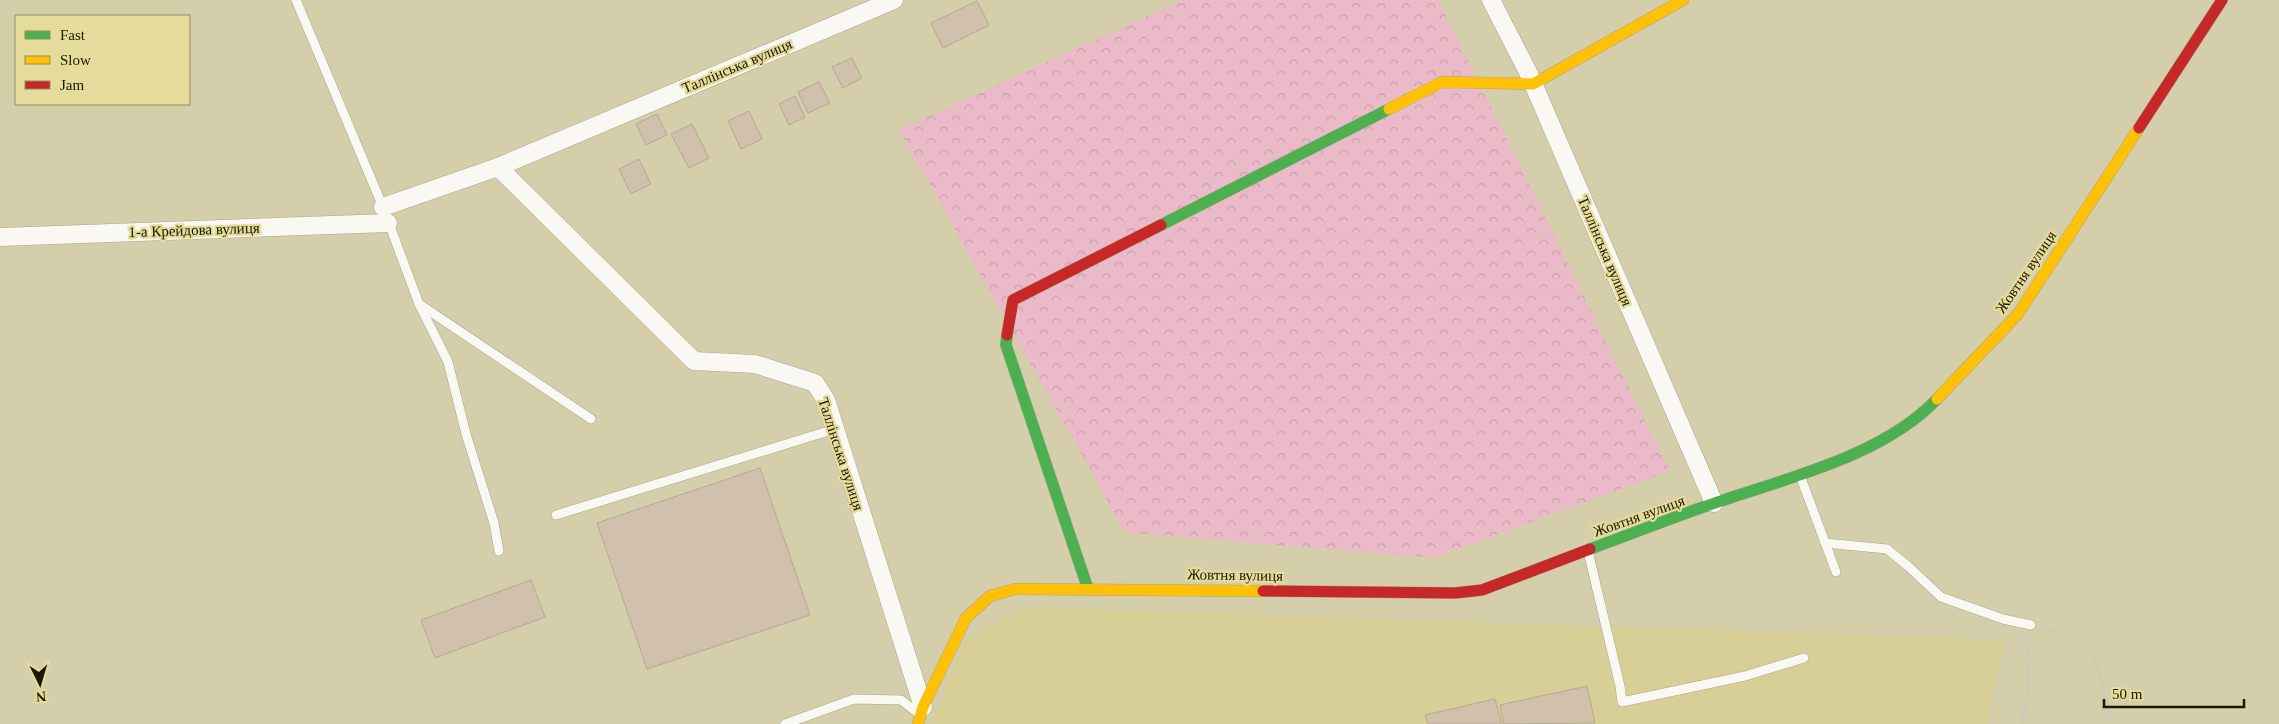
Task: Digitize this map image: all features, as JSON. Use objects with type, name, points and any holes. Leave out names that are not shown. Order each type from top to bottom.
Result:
[{"type":"street","name":"Таллінська вулиця","points":[[385,215],[894,0]]},
{"type":"street","name":"Таллінська вулиця","points":[[1491,0],[1533,84],[1714,503]]},
{"type":"street","points":[[1088,589],[1006,345],[1013,300],[1442,82],[1533,84],[1683,0]]},
{"type":"street","name":"Жовтня вулиця","points":[[921,715],[966,618],[990,596],[1015,588],[1455,592],[1482,590],[1714,503],[1800,476],[1876,444],[1927,410],[2018,314],[2222,0]]},
{"type":"street","name":"Таллінська вулиця","points":[[498,167],[694,361],[755,364],[814,383],[826,400],[921,715]]},
{"type":"street","name":"1-а Крейдова вулиця","points":[[0,237],[385,215]]},
{"type":"lane","points":[[296,0],[385,215],[419,304],[448,362],[466,434],[494,523],[499,551]]},
{"type":"lane","points":[[419,304],[591,419]]},
{"type":"lane","points":[[556,515],[835,429]]},
{"type":"lane","points":[[1800,476],[1836,572]]},
{"type":"lane","points":[[1825,543],[1887,548],[1909,566],[1941,598],[2003,619],[2031,625]]},
{"type":"lane","points":[[1588,551],[1620,686],[1622,702],[1745,676],[1804,658]]},
{"type":"lane","points":[[785,724],[854,699],[900,700],[921,715]]},
{"type":"path","points":[[2003,619],[2026,643],[2029,670],[2022,724]]},
{"type":"path","points":[[2031,625],[2067,634],[2083,646],[2093,658],[2105,692],[2111,724]]},
{"type":"shaded area","points":[[1028,607],[2004,640],[1987,724],[932,724],[965,640]]},
{"type":"green space","points":[[1182,0],[1438,0],[1670,471],[1433,558],[1125,532],[899,130]]},
{"type":"building","points":[[977,1],[989,25],[943,48],[931,23]]},
{"type":"building","points":[[852,58],[862,78],[843,88],[832,67]]},
{"type":"building","points":[[819,82],[830,103],[808,113],[798,92]]},
{"type":"building","points":[[795,96],[805,117],[789,125],[779,104]]},
{"type":"building","points":[[749,111],[762,139],[741,149],[728,121]]},
{"type":"building","points":[[657,114],[667,135],[646,145],[636,124]]},
{"type":"building","points":[[692,124],[709,158],[689,168],[671,134]]},
{"type":"building","points":[[639,159],[651,184],[631,194],[619,169]]},
{"type":"building","points":[[760,468],[810,615],[647,669],[597,523]]},
{"type":"building","points":[[531,580],[545,617],[435,658],[421,620]]},
{"type":"building","points":[[1587,686],[1595,723],[1504,724],[1500,705]]},
{"type":"building","points":[[1495,699],[1502,724],[1428,724],[1425,715]]},
{"type":"traffic: fast","points":[[1161,225],[1389,109]]},
{"type":"traffic: fast","points":[[1007,335],[1006,345],[1088,589]]},
{"type":"traffic: fast","points":[[1590,549],[1699,508],[1833,463],[1890,436],[1915,419],[1937,399]]},
{"type":"traffic: slow","points":[[1389,109],[1442,82],[1533,84],[1683,0]]},
{"type":"traffic: slow","points":[[1937,399],[2018,314],[2139,128]]},
{"type":"traffic: slow","points":[[918,724],[923,707],[966,618],[990,596],[1015,589],[1263,591]]},
{"type":"traffic: jam","points":[[2139,128],[2222,0]]},
{"type":"traffic: jam","points":[[1007,335],[1013,300],[1161,225]]},
{"type":"traffic: jam","points":[[1263,591],[1455,593],[1482,590],[1590,549]]}]
